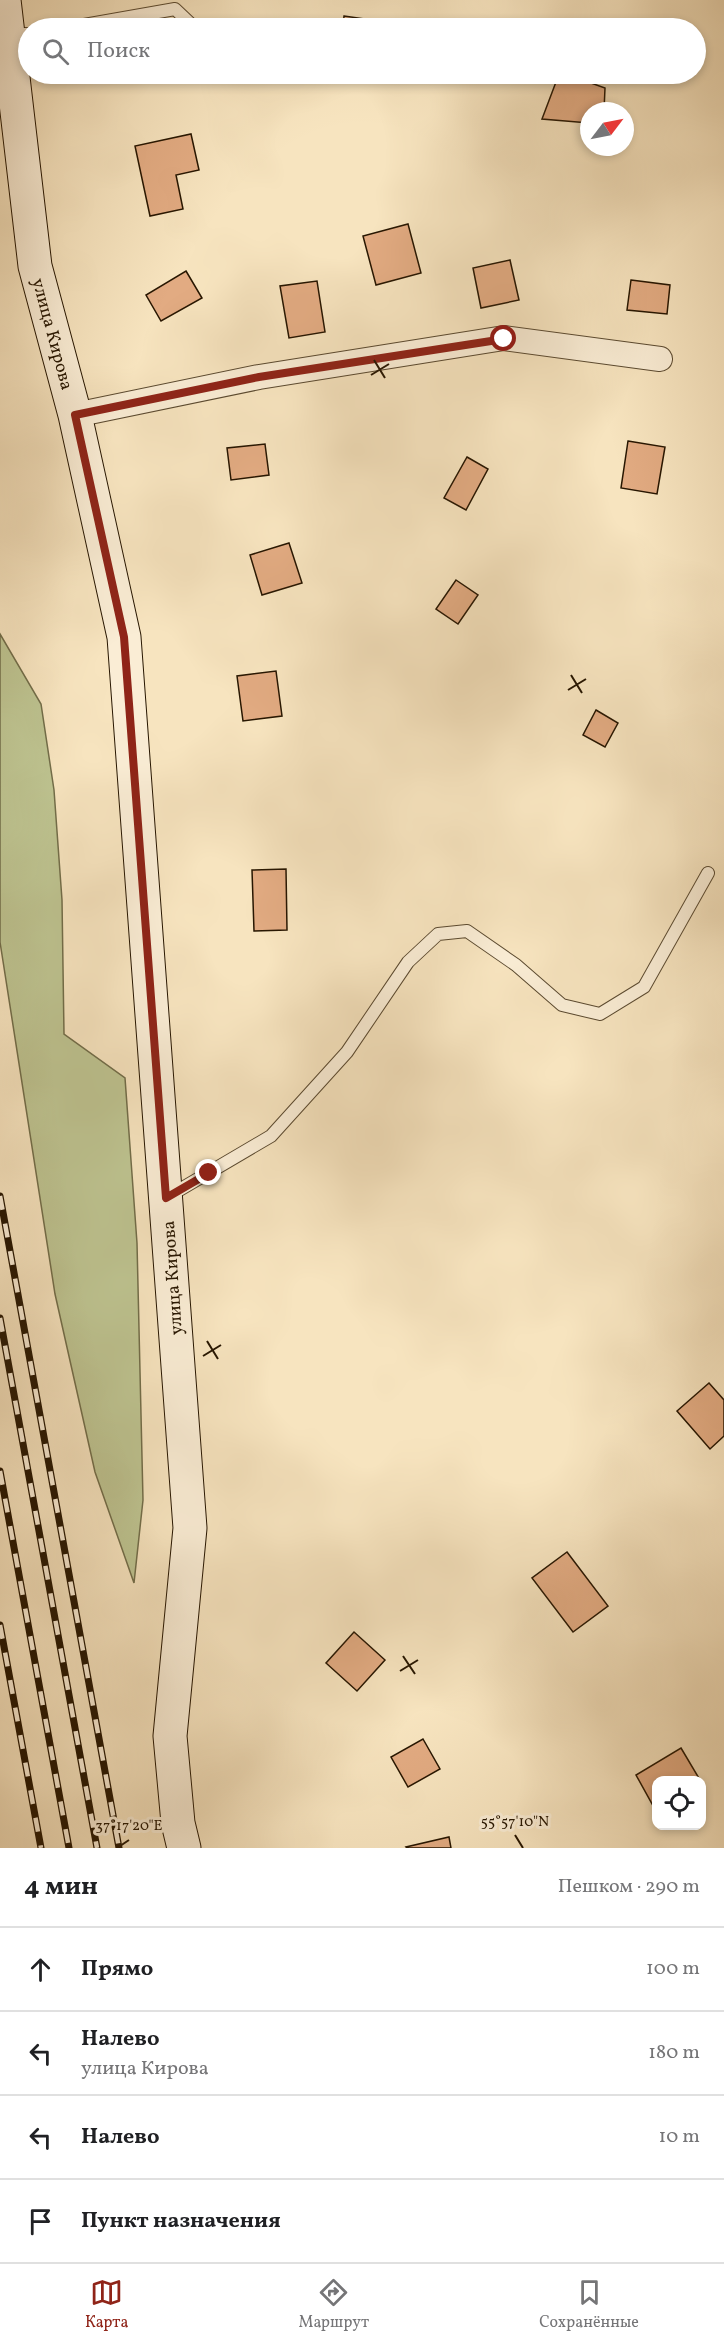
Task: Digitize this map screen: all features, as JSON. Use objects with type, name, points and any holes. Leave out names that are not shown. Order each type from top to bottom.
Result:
[{"type":"street","name":"улица Кирова","points":[[4,0],[18,34],[17,96],[35,266],[75,415],[124,637],[190,1528],[170,1736],[178,1823],[184,1848]]},
{"type":"street","points":[[75,415],[259,377],[504,339],[660,359]]},
{"type":"lane","points":[[115,18],[178,5],[188,18]]},
{"type":"lane","points":[[166,1198],[272,1136],[347,1052],[408,962],[438,934],[467,931],[516,965],[562,1005],[600,1014],[645,987],[708,873]]},
{"type":"green space","points":[[0,634],[41,704],[54,790],[62,900],[64,1034],[125,1078],[137,1243],[143,1500],[134,1583],[95,1472],[55,1294],[0,942]]},
{"type":"building","points":[[555,84],[594,84],[605,88],[604,102],[580,102],[580,122],[542,119]]},
{"type":"building","points":[[191,134],[199,170],[176,175],[183,209],[150,216],[135,146]]},
{"type":"building","points":[[408,224],[421,273],[376,285],[363,236]]},
{"type":"building","points":[[510,260],[519,300],[481,308],[473,268]]},
{"type":"building","points":[[186,271],[202,298],[161,321],[146,295]]},
{"type":"building","points":[[631,280],[670,285],[667,314],[627,310]]},
{"type":"building","points":[[317,281],[325,332],[289,338],[280,286]]},
{"type":"building","points":[[628,441],[665,447],[657,494],[621,488]]},
{"type":"building","points":[[265,444],[269,475],[231,480],[227,448]]},
{"type":"building","points":[[467,457],[488,469],[466,510],[444,498]]},
{"type":"building","points":[[289,543],[302,583],[262,595],[250,555]]},
{"type":"building","points":[[456,580],[478,595],[458,624],[436,609]]},
{"type":"building","points":[[276,671],[282,716],[243,721],[237,676]]},
{"type":"building","points":[[596,710],[618,723],[605,747],[583,735]]},
{"type":"building","points":[[286,869],[287,930],[254,931],[252,870]]},
{"type":"building","points":[[709,1383],[724,1400],[724,1436],[710,1449],[677,1411]]},
{"type":"building","points":[[567,1552],[608,1606],[573,1632],[532,1578]]},
{"type":"building","points":[[354,1632],[385,1660],[357,1691],[326,1663]]},
{"type":"building","points":[[423,1739],[440,1769],[408,1787],[391,1757]]},
{"type":"building","points":[[681,1748],[698,1776],[652,1776],[652,1804],[636,1775]]},
{"type":"building","points":[[449,1837],[451,1848],[406,1847]]},
{"type":"railway","points":[[0,1196],[119,1848]]},
{"type":"railway","points":[[0,1318],[97,1848]]},
{"type":"railway","points":[[0,1471],[69,1848]]},
{"type":"railway","points":[[0,1625],[41,1848]]},
{"type":"route","points":[[209,1173],[166,1198],[124,637],[75,415],[259,377],[504,339]]}]
